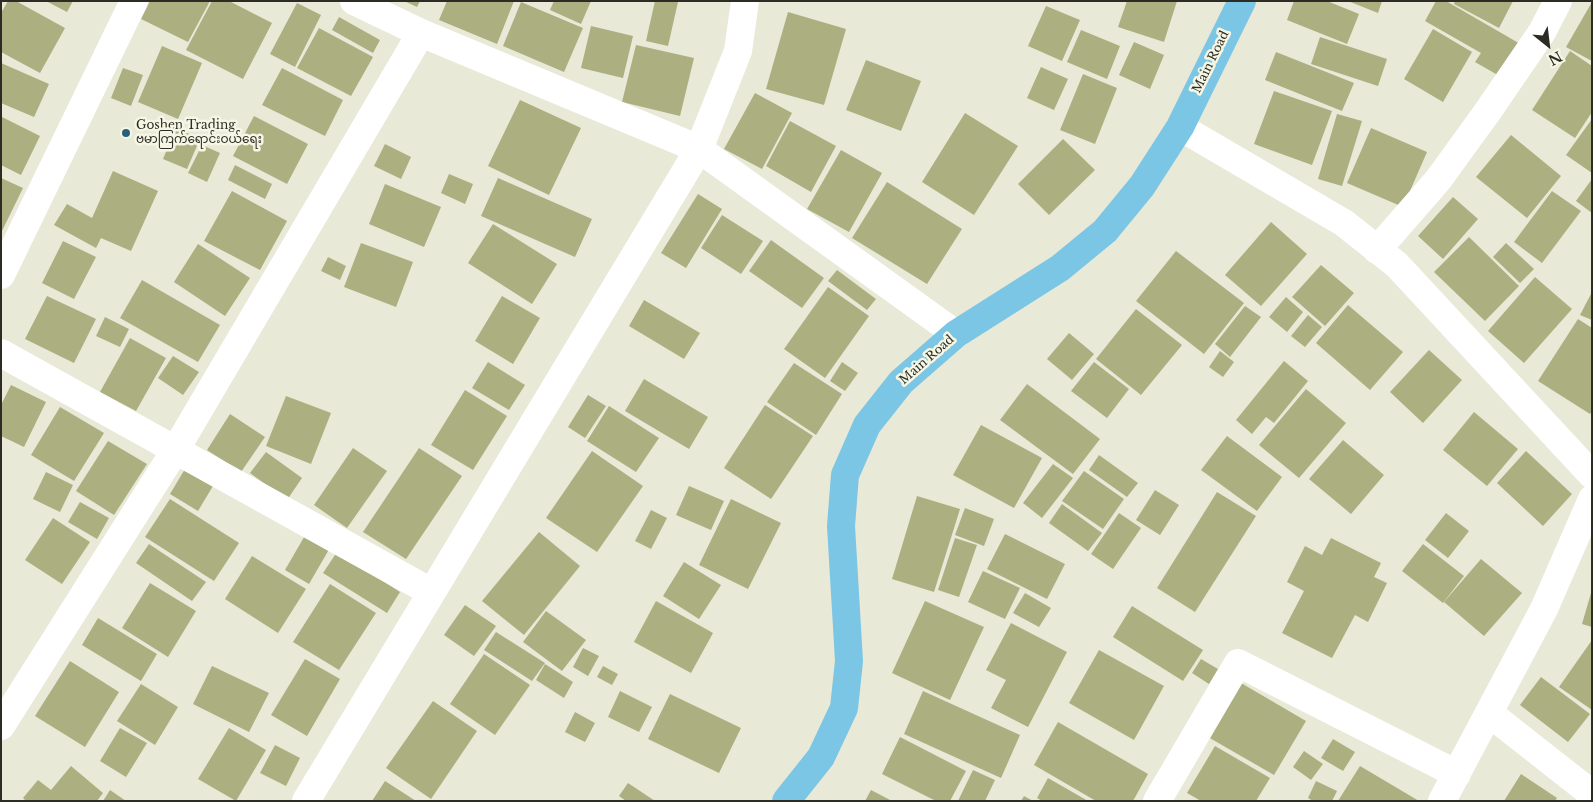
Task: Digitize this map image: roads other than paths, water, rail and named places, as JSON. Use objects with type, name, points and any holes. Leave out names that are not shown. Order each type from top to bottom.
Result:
[{"type":"main road","name":"Main Road","points":[[786,801],[822,757],[844,708],[849,660],[841,526],[845,475],[867,425],[901,382],[956,334],[1060,268],[1105,231],[1142,186],[1180,127],[1242,1]]},
{"type":"street","points":[[1,275],[134,1]]},
{"type":"street","points":[[354,1],[421,33],[699,149],[956,334]]},
{"type":"street","points":[[306,801],[699,149],[738,51],[744,1]]},
{"type":"street","points":[[1377,250],[1438,180],[1542,32],[1558,1]]},
{"type":"street","points":[[1,726],[176,449],[421,33]]},
{"type":"street","points":[[1180,127],[1344,223],[1397,265],[1592,475]]},
{"type":"street","points":[[1,353],[431,592]]},
{"type":"street","points":[[1442,801],[1544,609],[1592,499]]},
{"type":"street","points":[[1157,801],[1238,663],[1456,774]]},
{"type":"street","points":[[1489,713],[1592,794]]},
{"type":"place","name":"Goshen Trading ဗမာကြက်ရောင်းဝယ်ရေး","points":[[126,133]]}]
